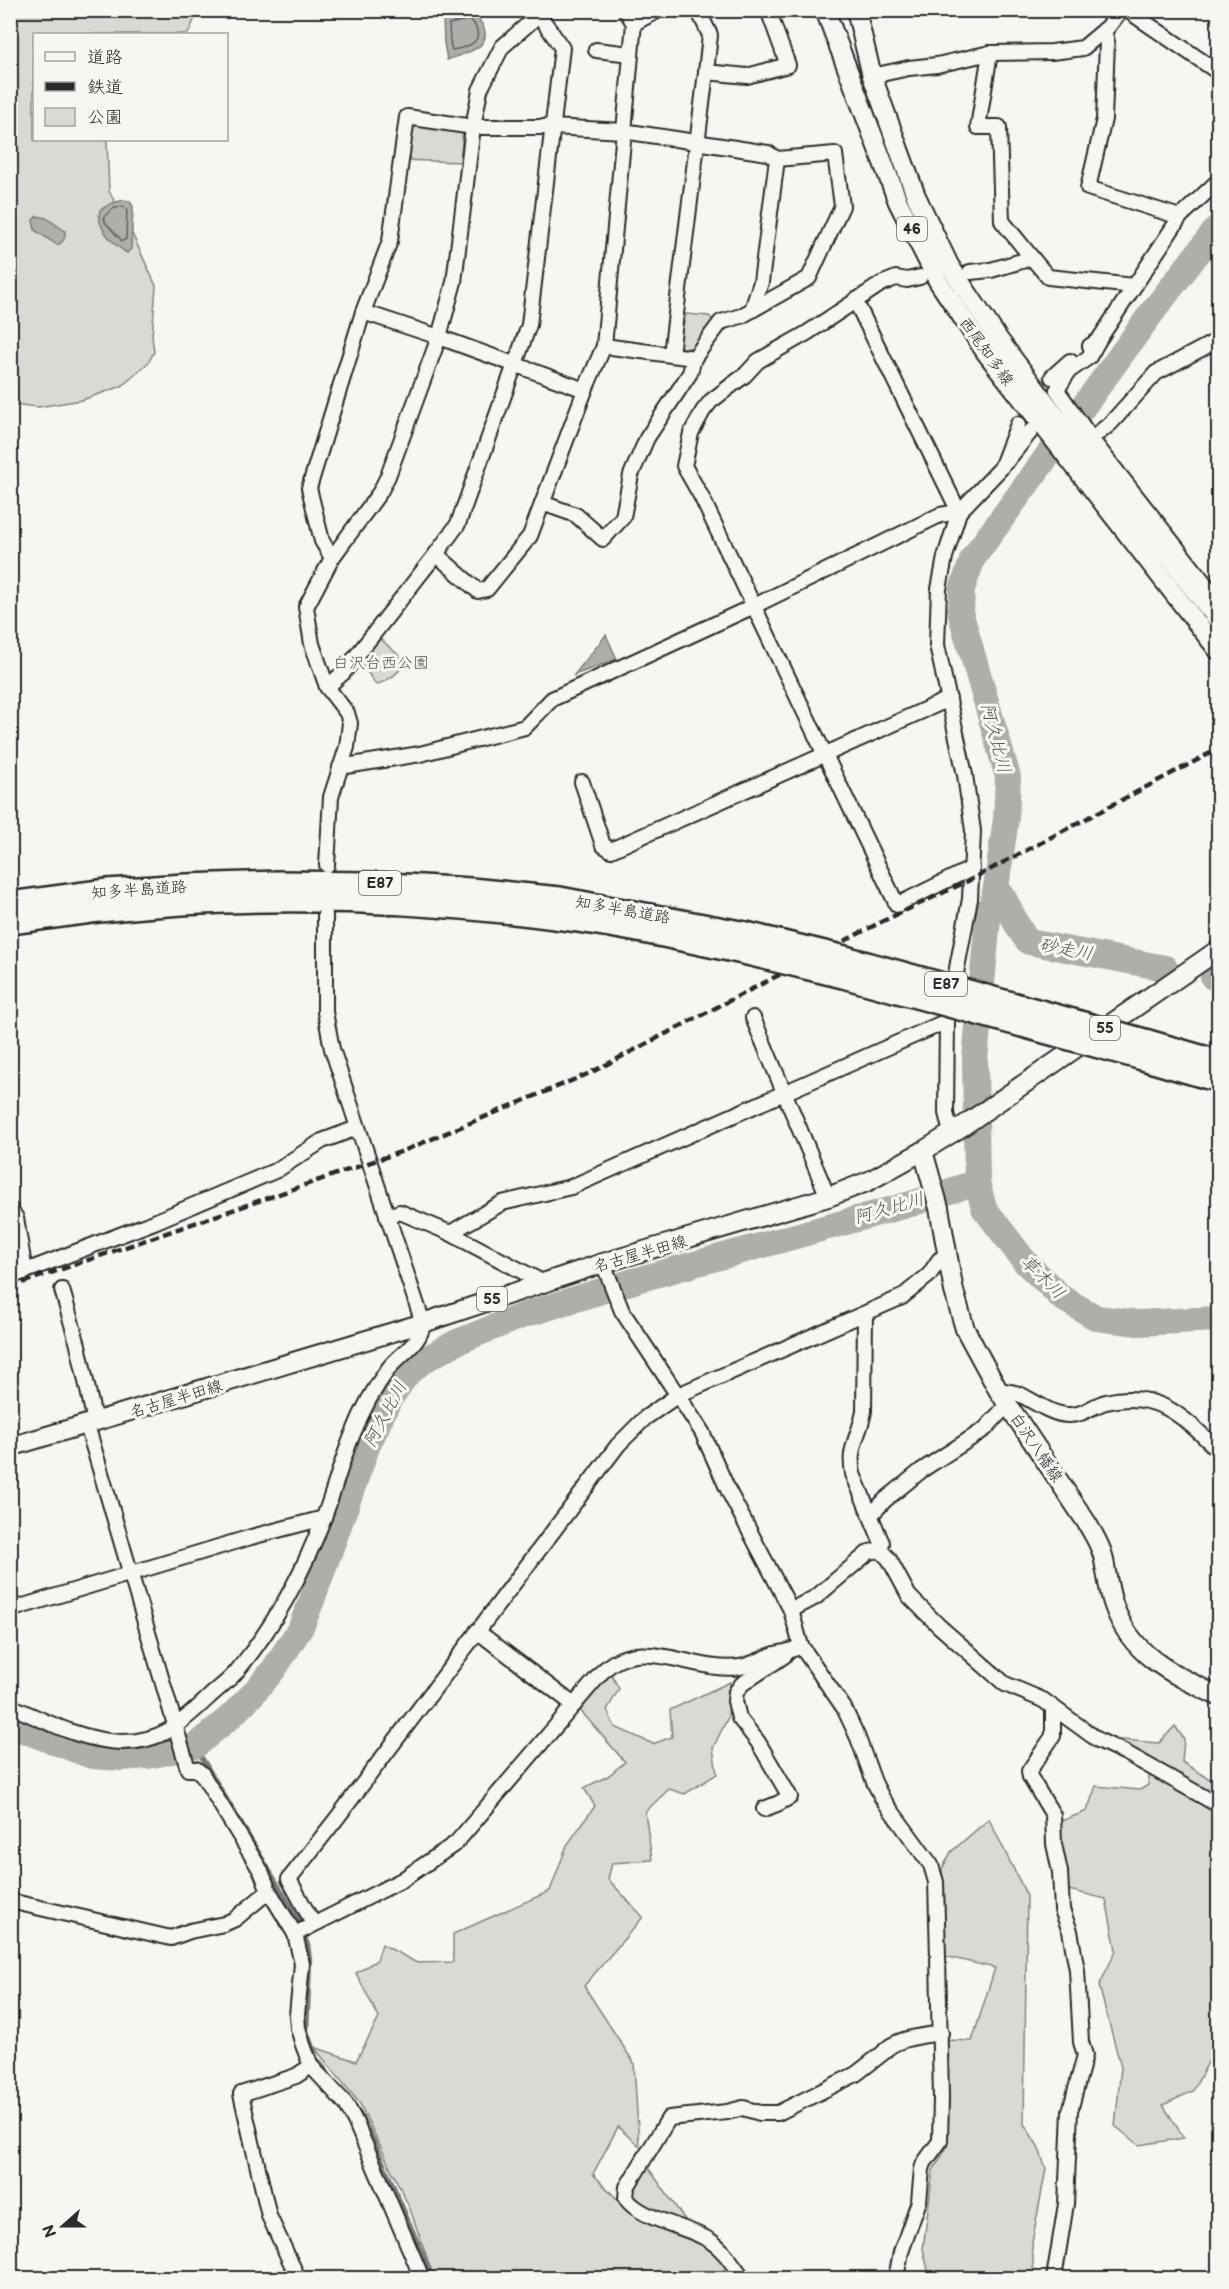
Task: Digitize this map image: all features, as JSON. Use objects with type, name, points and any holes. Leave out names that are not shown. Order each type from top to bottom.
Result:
[{"type":"highway","name":"知多半島道路","points":[[10,903],[107,890],[278,882],[372,883],[471,889],[560,898],[745,943],[843,977],[1142,1049],[1218,1061]]},
{"type":"highway","name":"知多半島道路","points":[[10,923],[110,910],[186,905],[278,901],[371,902],[557,918],[745,943]]},
{"type":"highway","name":"知多半島道路","points":[[1142,1049],[1218,1081]]},
{"type":"main road","name":"西尾知多線","points":[[825,10],[898,202],[938,280],[987,354],[1047,416],[1218,620]]},
{"type":"main road","name":"西尾知多線","points":[[856,10],[872,76],[916,196],[949,265],[1047,416],[1218,650]]},
{"type":"main road","name":"名古屋半田線","points":[[10,1447],[423,1323],[542,1282],[606,1271],[828,1197],[869,1181],[957,1129],[1218,950]]},
{"type":"main road","name":"白沢八幡線","points":[[923,1151],[939,1208],[954,1291],[965,1329],[1003,1397],[1095,1537],[1103,1554],[1114,1607],[1123,1625],[1137,1644],[1162,1667],[1218,1695]]},
{"type":"street","points":[[436,554],[477,591],[487,590],[530,536],[604,346],[634,23],[625,10]]},
{"type":"street","points":[[634,23],[659,10]]},
{"type":"street","points":[[671,354],[710,35],[698,10]]},
{"type":"street","points":[[706,72],[747,76],[788,64],[768,10]]},
{"type":"street","points":[[872,76],[990,53],[1052,52],[1083,48],[1104,30],[1121,10]]},
{"type":"street","points":[[1127,10],[1218,72]]},
{"type":"street","points":[[327,687],[343,673],[458,524],[529,325],[562,48],[540,12],[502,46],[480,90],[473,127],[454,282],[439,337],[388,476],[381,492],[332,558],[306,608],[312,644],[327,687],[347,713],[350,723],[347,747],[332,796],[327,865]]},
{"type":"street","points":[[1104,30],[1107,42],[1104,119],[1088,188],[1180,217]]},
{"type":"street","points":[[596,50],[631,54]]},
{"type":"street","points":[[990,53],[978,127],[999,127],[1002,221],[1048,277],[1134,286]]},
{"type":"street","points":[[332,558],[322,541],[309,488],[363,312],[390,241],[407,117],[473,127],[552,127],[623,131],[768,153],[777,159],[835,154],[842,206],[809,278],[741,316],[721,322],[694,358],[690,373],[648,438],[631,475],[623,517],[603,539],[576,515],[542,503]]},
{"type":"street","points":[[752,310],[761,282],[777,159]]},
{"type":"street","points":[[957,1129],[946,1113],[947,1021],[969,899],[973,831],[966,775],[937,645],[939,589],[945,557],[959,512],[1047,416],[1063,379],[1069,371],[1089,357],[1180,217],[1218,181]]},
{"type":"street","points":[[970,272],[991,270],[1032,258]]},
{"type":"street","points":[[920,277],[907,280],[896,278],[855,300],[807,333],[758,361],[745,375],[711,400],[703,411],[691,434],[684,466],[701,496],[897,905],[972,868]]},
{"type":"street","points":[[855,300],[959,512]]},
{"type":"street","points":[[363,312],[585,390]]},
{"type":"street","points":[[1095,433],[1111,423],[1156,373],[1218,340]]},
{"type":"street","points":[[1052,377],[1064,365],[1098,341]]},
{"type":"street","points":[[604,346],[694,358]]},
{"type":"street","points":[[1047,416],[1095,433]]},
{"type":"street","points":[[1001,468],[1018,424]]},
{"type":"street","points":[[1095,433],[1096,445],[1218,600]]},
{"type":"street","points":[[340,767],[420,754],[525,727],[552,699],[754,606],[940,515],[959,512]]},
{"type":"street","points":[[582,782],[603,845],[611,850],[949,699]]},
{"type":"street","points":[[10,1706],[82,1736],[121,1742],[155,1738],[176,1728],[236,1673],[272,1625],[291,1591],[324,1518],[351,1436],[367,1403],[389,1368],[421,1335],[423,1323],[357,1128],[327,1029],[325,914]]},
{"type":"street","points":[[753,1018],[828,1197]]},
{"type":"street","points":[[450,1233],[502,1203],[572,1187],[947,1021]]},
{"type":"street","points":[[10,1276],[154,1222],[277,1170],[322,1142],[357,1128]]},
{"type":"street","points":[[10,1209],[16,1218],[24,1272]]},
{"type":"street","points":[[387,1216],[400,1212],[450,1233],[542,1282]]},
{"type":"street","points":[[312,1925],[289,1879],[618,1445],[645,1418],[678,1395],[902,1297],[928,1275],[939,1260],[947,1255]]},
{"type":"street","points":[[606,1271],[622,1311],[702,1432],[729,1492],[791,1610],[801,1646],[844,1708],[882,1798],[931,1865],[936,1881],[941,2033],[940,2142],[922,2169],[919,2201],[901,2252],[896,2278]]},
{"type":"street","points":[[62,1290],[78,1345],[91,1424],[131,1575],[186,1763],[188,1768],[196,1769],[202,1774],[296,1934],[302,1964],[298,2028],[311,2066],[346,2104],[355,2121],[422,2278]]},
{"type":"street","points":[[865,1314],[864,1410],[862,1426],[852,1455],[852,1465],[853,1474],[882,1543],[880,1550]]},
{"type":"street","points":[[872,1515],[885,1500],[922,1470],[985,1429],[1003,1397],[1018,1394],[1065,1415],[1081,1415],[1104,1403],[1127,1399],[1159,1404],[1179,1414],[1218,1450]]},
{"type":"street","points":[[10,1610],[251,1537],[324,1518]]},
{"type":"street","points":[[791,1610],[816,1597],[869,1552],[880,1550]]},
{"type":"street","points":[[880,1550],[889,1559],[909,1596],[939,1626],[1005,1684],[1042,1700],[1098,1740],[1126,1753],[1218,1805]]},
{"type":"street","points":[[477,1631],[574,1705]]},
{"type":"street","points":[[764,1809],[790,1797],[758,1742],[738,1718],[736,1692],[742,1684],[801,1646]]},
{"type":"street","points":[[296,1934],[402,1880],[456,1843],[608,1666],[623,1657],[659,1655],[696,1663],[740,1667],[778,1653],[787,1653]]},
{"type":"street","points":[[1053,1707],[1053,1736],[1029,1771],[1053,1815],[1062,1910],[1070,1931],[1077,1970],[1085,2055],[1070,2111],[1066,2204],[1054,2278]]},
{"type":"street","points":[[10,1901],[171,1938],[235,1919],[269,1891]]},
{"type":"street","points":[[743,2278],[715,2244],[690,2230],[635,2207],[626,2198],[627,2187],[669,2118],[727,2112],[743,2108],[760,2114],[778,2113],[856,2074],[883,2054],[885,2049],[911,2038],[941,2033]]},
{"type":"street","points":[[298,2278],[269,2216],[241,2094],[296,2076],[311,2066]]},
{"type":"green space","points":[[11,11],[198,11],[188,33],[33,33],[33,141],[107,141],[109,191],[130,229],[156,286],[152,336],[154,352],[148,363],[122,386],[82,400],[38,407],[11,404],[10,283],[15,237],[11,223]]},
{"type":"green space","points":[[407,117],[463,131],[460,162],[401,160]]},
{"type":"green space","points":[[686,314],[709,316],[713,320],[696,348],[677,348]]},
{"type":"green space","name":"白沢台西公園","points":[[375,634],[405,661],[397,673],[376,685],[358,658]]},
{"type":"green space","points":[[610,1672],[619,1689],[607,1710],[615,1727],[653,1744],[672,1737],[670,1710],[730,1682],[728,1717],[713,1748],[717,1774],[685,1794],[669,1789],[645,1812],[652,1860],[612,1863],[608,1879],[643,1917],[584,1986],[634,2063],[639,2146],[618,2127],[593,2174],[620,2202],[647,2166],[700,2241],[728,2267],[735,2278],[434,2278],[410,2209],[360,2104],[314,2047],[356,2061],[379,2018],[356,1973],[377,1960],[382,1944],[417,1963],[453,1962],[453,1934],[550,1891],[567,1845],[595,1806],[584,1788],[608,1776],[625,1762],[579,1709]]},
{"type":"green space","points":[[1175,1726],[1184,1739],[1182,1762],[1218,1784],[1218,2043],[1193,2091],[1163,2105],[1184,2138],[1139,2145],[1115,2126],[1121,2067],[1099,1986],[1116,1950],[1106,1899],[1064,1889],[1059,1822],[1087,1811],[1096,1786],[1140,1790],[1148,1785],[1151,1760],[1109,1739],[1159,1743]]},
{"type":"green space","points":[[989,1819],[1027,1896],[1024,2124],[1038,2146],[1046,2169],[1032,2243],[1034,2278],[930,2278],[923,2249],[933,2170],[947,2147],[947,2040],[972,2041],[995,1968],[944,1956],[942,1869],[951,1852]]},
{"type":"water","points":[[467,14],[476,15],[484,28],[482,44],[447,60],[443,18]]},
{"type":"water","points":[[123,200],[130,201],[133,207],[131,249],[127,253],[107,235],[99,216],[100,210]]},
{"type":"water","points":[[37,216],[46,218],[65,231],[63,241],[57,245],[35,230],[33,220]]},
{"type":"water","points":[[606,635],[617,659],[574,675]]},
{"type":"waterway","name":"阿久比川","points":[[1218,227],[1153,311],[973,558],[962,589],[961,615],[1008,777],[1006,819],[996,888],[988,918],[975,1060],[977,1182],[984,1208],[1026,1263],[1062,1298],[1097,1318],[1138,1323],[1218,1319]]},
{"type":"waterway","name":"砂走川","points":[[996,888],[1029,942],[1165,968]]},
{"type":"waterway","name":"砂走川","points":[[1213,977],[1218,977]]},
{"type":"waterway","name":"阿久比川","points":[[10,1725],[92,1756],[121,1758],[148,1756],[195,1746],[229,1718],[274,1669],[301,1627],[367,1447],[389,1400],[407,1374],[424,1360],[457,1342],[524,1315],[637,1280],[914,1203],[977,1182]]},
{"type":"waterway","points":[[195,1746],[298,1918],[308,1945],[310,1960],[307,2031],[317,2059],[338,2086]]},
{"type":"waterway","points":[[353,2104],[374,2141],[433,2278]]},
{"type":"tunnel","points":[[1018,424],[1052,377]]},
{"type":"railway","points":[[10,1287],[403,1151],[590,1073],[883,921],[972,879],[1218,749]]},
{"type":"water label","name":"草木川","points":[[1043,1277]]}]
